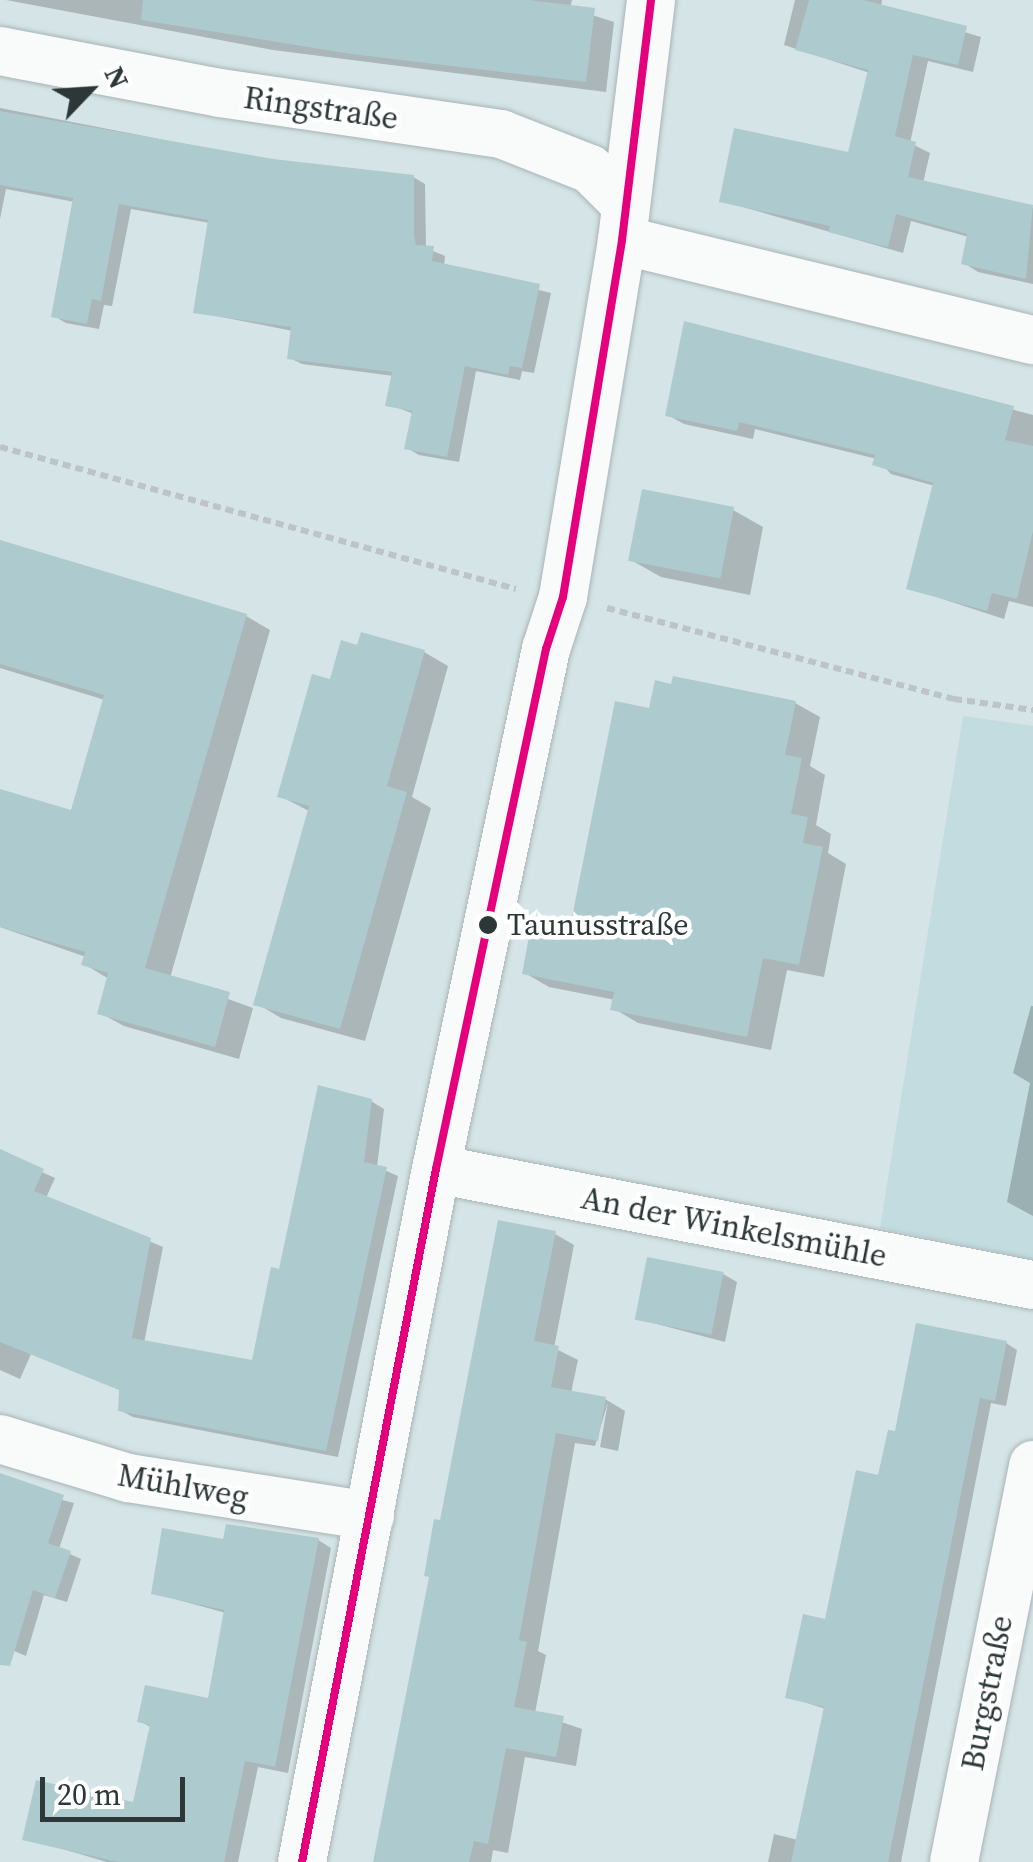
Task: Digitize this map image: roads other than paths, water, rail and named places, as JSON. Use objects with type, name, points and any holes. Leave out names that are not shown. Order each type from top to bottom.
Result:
[{"type":"street","points":[[302,1862],[436,1168],[546,649],[563,596],[624,222],[651,0]]},
{"type":"street","name":"Ringstraße","points":[[0,51],[220,93],[501,134],[590,169],[624,222]]},
{"type":"street","points":[[624,222],[1033,340]]},
{"type":"street","name":"An der Winkelsmühle","points":[[436,1168],[1033,1286]]},
{"type":"street","name":"Mühlweg","points":[[0,1439],[128,1478],[370,1516]]},
{"type":"street","name":"Burgstraße","points":[[954,1862],[1033,1465]]},
{"type":"place","name":"Taunusstraße","points":[[488,925]]}]
